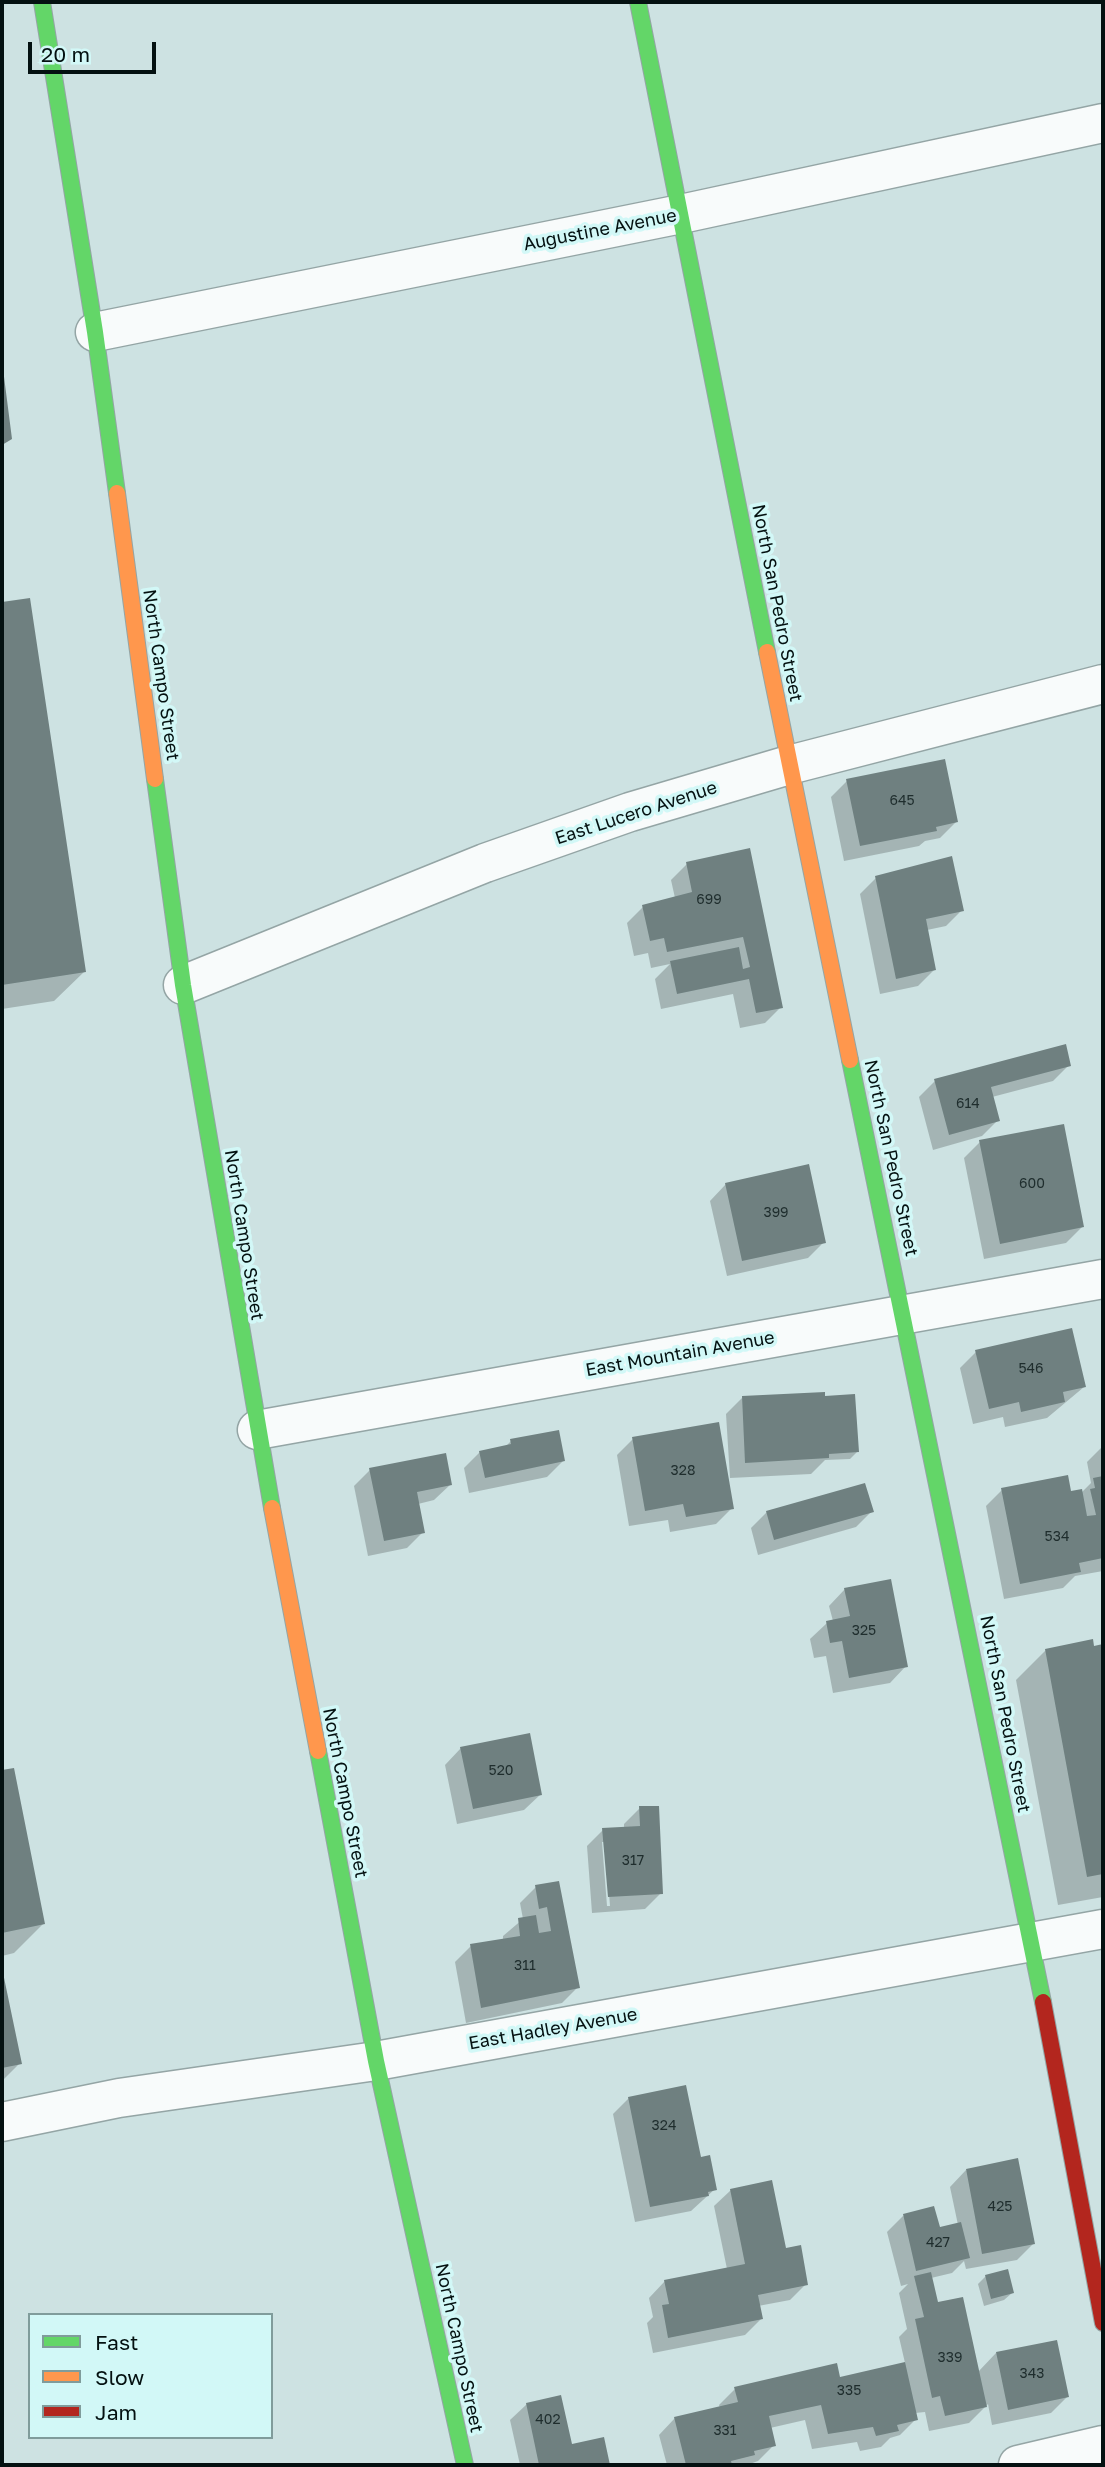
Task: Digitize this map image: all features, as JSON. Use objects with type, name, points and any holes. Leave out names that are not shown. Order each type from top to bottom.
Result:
[{"type":"street","name":"North Campo Street","points":[[42,2],[95,332],[183,985],[257,1430],[376,2061],[465,2465]]},
{"type":"street","name":"North San Pedro Street","points":[[638,2],[789,765],[1032,1942],[1103,2323]]},
{"type":"street","name":"Augustine Avenue","points":[[95,332],[681,214],[1103,123]]},
{"type":"street","name":"East Lucero Avenue","points":[[183,985],[485,863],[630,813],[789,765],[1103,684]]},
{"type":"street","name":"East Mountain Avenue","points":[[257,1430],[1103,1279]]},
{"type":"street","name":"East Hadley Avenue","points":[[2,2122],[119,2098],[376,2061],[1103,1929]]},
{"type":"street","points":[[1018,2465],[1103,2445]]},
{"type":"building","points":[[2,361],[12,439],[2,445]]},
{"type":"building","points":[[30,598],[86,972],[2,985],[2,602]]},
{"type":"building","points":[[945,759],[958,822],[936,827],[937,831],[860,846],[846,779]]},
{"type":"building","points":[[750,848],[783,1008],[756,1013],[749,979],[677,994],[670,961],[739,947],[743,969],[750,967],[743,937],[667,952],[664,938],[650,941],[642,905],[692,892],[686,862]]},
{"type":"building","points":[[952,856],[964,911],[926,919],[936,970],[896,979],[875,876]]},
{"type":"building","points":[[1066,1044],[1071,1066],[991,1087],[1000,1121],[949,1135],[934,1079]]},
{"type":"building","points":[[1064,1124],[1084,1227],[1000,1244],[979,1140]]},
{"type":"building","points":[[809,1164],[826,1243],[742,1261],[725,1183]]},
{"type":"building","points":[[1072,1328],[1086,1387],[1063,1392],[1065,1402],[1021,1412],[1019,1402],[989,1409],[975,1350]]},
{"type":"building","points":[[825,1392],[825,1396],[855,1394],[859,1452],[829,1454],[829,1458],[745,1463],[742,1396]]},
{"type":"building","points":[[719,1422],[734,1509],[686,1517],[683,1504],[645,1511],[632,1437]]},
{"type":"building","points":[[559,1430],[565,1461],[485,1478],[479,1451],[511,1444],[510,1439]]},
{"type":"building","points":[[446,1453],[452,1485],[417,1492],[425,1533],[384,1541],[369,1468]]},
{"type":"building","points":[[1068,1475],[1071,1491],[1082,1489],[1087,1516],[1096,1515],[1090,1489],[1095,1488],[1093,1478],[1103,1476],[1103,1558],[1079,1563],[1081,1572],[1020,1584],[1001,1488]]},
{"type":"building","points":[[865,1483],[874,1512],[774,1540],[766,1511]]},
{"type":"building","points":[[891,1579],[908,1667],[849,1678],[842,1641],[830,1643],[826,1621],[850,1616],[844,1588]]},
{"type":"building","points":[[1093,1639],[1094,1646],[1103,1644],[1103,1874],[1087,1877],[1045,1649]]},
{"type":"building","points":[[530,1733],[542,1795],[473,1809],[460,1747]]},
{"type":"building","points":[[14,1768],[45,1924],[2,1933],[2,1770]]},
{"type":"building","points":[[639,1806],[659,1806],[663,1894],[608,1897],[602,1828],[640,1826]]},
{"type":"building","points":[[559,1881],[580,1988],[481,2008],[470,1944],[520,1936],[518,1918],[536,1915],[539,1933],[551,1931],[547,1907],[539,1909],[535,1885]]},
{"type":"building","points":[[2,1968],[22,2064],[2,2068]]},
{"type":"building","points":[[686,2085],[701,2157],[710,2155],[717,2190],[708,2192],[709,2196],[650,2207],[628,2097]]},
{"type":"building","points":[[1018,2158],[1035,2244],[982,2254],[966,2169]]},
{"type":"building","points":[[772,2180],[786,2248],[801,2245],[808,2285],[758,2295],[763,2319],[668,2338],[662,2305],[669,2304],[664,2280],[745,2264],[730,2189]]},
{"type":"building","points":[[934,2206],[940,2227],[961,2222],[970,2258],[916,2271],[903,2214]]},
{"type":"building","points":[[1008,2269],[1014,2293],[991,2299],[985,2275]]},
{"type":"building","points":[[931,2272],[938,2302],[963,2297],[987,2407],[945,2416],[940,2396],[932,2398],[915,2319],[924,2317],[914,2276]]},
{"type":"building","points":[[1057,2340],[1069,2397],[1008,2410],[996,2352]]},
{"type":"building","points":[[905,2362],[918,2420],[897,2425],[899,2431],[876,2436],[873,2427],[828,2434],[821,2405],[769,2416],[776,2446],[754,2451],[755,2455],[731,2461],[732,2465],[686,2465],[674,2417],[738,2402],[734,2387],[837,2363],[840,2377]]},
{"type":"building","points":[[561,2395],[572,2444],[604,2437],[610,2465],[539,2465],[526,2403]]},
{"type":"traffic: fast","points":[[42,2],[95,332],[117,493]]},
{"type":"traffic: fast","points":[[638,2],[767,652]]},
{"type":"traffic: fast","points":[[155,779],[183,985],[272,1508]]},
{"type":"traffic: fast","points":[[850,1060],[1043,2002]]},
{"type":"traffic: fast","points":[[318,1751],[376,2061],[465,2465]]},
{"type":"traffic: slow","points":[[117,493],[155,779]]},
{"type":"traffic: slow","points":[[767,652],[850,1060]]},
{"type":"traffic: slow","points":[[272,1508],[318,1751]]},
{"type":"traffic: jam","points":[[1043,2002],[1103,2323]]}]
